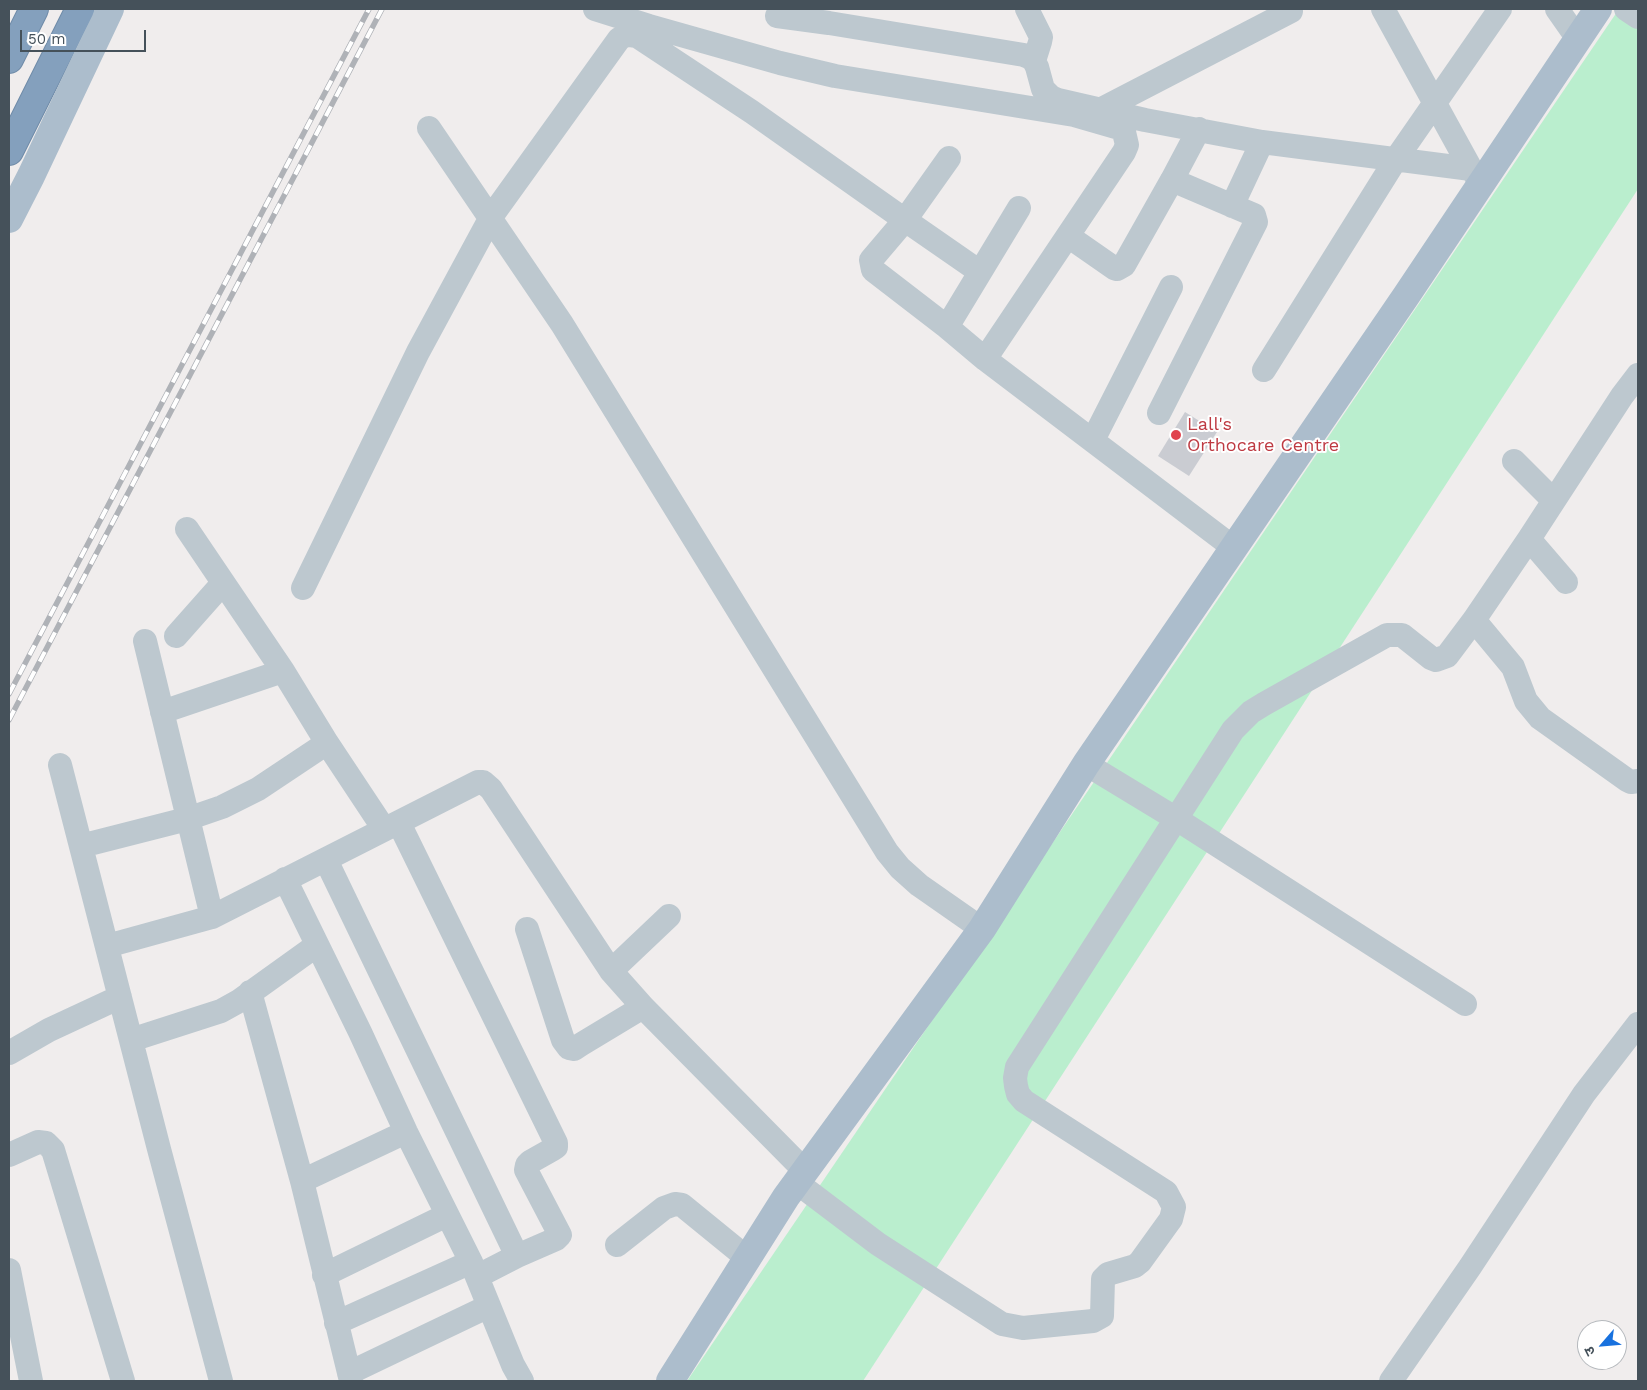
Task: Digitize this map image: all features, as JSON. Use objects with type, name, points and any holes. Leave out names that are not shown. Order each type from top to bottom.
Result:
[{"type":"highway","points":[[9,58],[34,9]]},
{"type":"highway","points":[[9,151],[80,9]]},
{"type":"main road","points":[[9,219],[110,9]]},
{"type":"main road","points":[[670,1381],[800,1176],[982,929],[1086,764],[1234,548],[1477,176],[1598,9]]},
{"type":"street","points":[[595,9],[649,26],[816,72],[1074,115],[1119,128],[1124,132],[1127,139],[1124,152],[985,359]]},
{"type":"street","points":[[1027,9],[1040,36],[1034,61]]},
{"type":"street","points":[[1383,9],[1477,176]]},
{"type":"street","points":[[1264,370],[1396,160],[1500,9]]},
{"type":"street","points":[[1557,9],[1578,39]]},
{"type":"street","points":[[1626,9],[1638,17]]},
{"type":"street","points":[[1100,110],[1291,11]]},
{"type":"street","points":[[777,16],[1014,53],[1029,57],[1037,67],[1043,89],[1051,98],[1100,110],[1262,142],[1396,160],[1477,176]]},
{"type":"street","points":[[303,588],[418,352],[491,217],[619,39],[630,35],[637,36],[752,112],[980,272]]},
{"type":"street","points":[[429,128],[567,332],[887,852],[900,868],[919,885],[982,929]]},
{"type":"street","points":[[1068,236],[1114,268],[1120,268],[1124,265],[1199,130]]},
{"type":"street","points":[[1232,206],[1262,142]]},
{"type":"street","points":[[949,158],[904,220],[871,260],[873,270],[985,359],[1234,548]]},
{"type":"street","points":[[1159,412],[1256,222],[1254,215],[1172,180]]},
{"type":"street","points":[[947,328],[1019,208]]},
{"type":"street","points":[[1093,440],[1171,287]]},
{"type":"street","points":[[107,946],[212,917],[478,782],[483,782],[491,789],[611,972],[800,1176],[878,1244],[1002,1324],[1023,1328],[1093,1321],[1102,1316],[1103,1279],[1108,1274],[1135,1266],[1140,1262],[1171,1219],[1174,1207],[1166,1192],[1024,1101],[1018,1094],[1015,1078],[1017,1067],[1232,730],[1251,712],[1387,635],[1402,635],[1436,660],[1452,650],[1529,539],[1622,396],[1638,375]]},
{"type":"street","points":[[1514,461],[1553,500]]},
{"type":"street","points":[[187,529],[283,671],[327,743],[392,826],[556,1144],[556,1147],[530,1162],[526,1170],[560,1235],[556,1239],[517,1256],[474,1269],[336,1323]]},
{"type":"street","points":[[1529,539],[1566,582]]},
{"type":"street","points":[[176,636],[223,582]]},
{"type":"street","points":[[1474,620],[1513,667],[1526,701],[1540,718],[1627,780],[1632,782],[1638,781]]},
{"type":"street","points":[[145,641],[212,917]]},
{"type":"street","points":[[162,712],[283,671]]},
{"type":"street","points":[[81,846],[187,818],[241,799],[327,743]]},
{"type":"street","points":[[1086,764],[1175,818],[1465,1004]]},
{"type":"street","points":[[60,765],[221,1381]]},
{"type":"street","points":[[326,860],[442,1104],[517,1256]]},
{"type":"street","points":[[285,879],[474,1269],[490,1306],[512,1376]]},
{"type":"street","points":[[611,972],[669,916]]},
{"type":"street","points":[[527,929],[563,1040],[569,1048],[574,1049],[643,1006]]},
{"type":"street","points":[[131,1040],[221,1011],[317,945]]},
{"type":"street","points":[[250,992],[302,1181],[350,1377],[490,1306]]},
{"type":"street","points":[[9,1053],[48,1030],[120,997]]},
{"type":"street","points":[[1391,1381],[1470,1267],[1584,1094],[1638,1024]]},
{"type":"street","points":[[302,1181],[406,1132]]},
{"type":"street","points":[[9,1154],[38,1142],[46,1143],[52,1150],[123,1381]]},
{"type":"street","points":[[617,1245],[664,1208],[675,1204],[682,1205],[747,1258]]},
{"type":"street","points":[[324,1275],[448,1215]]},
{"type":"street","points":[[9,1270],[31,1381]]},
{"type":"green space","points":[[1619,9],[1638,9],[1638,189],[863,1381],[687,1381]]},
{"type":"building","points":[[1185,412],[1217,432],[1189,476],[1158,456]]},
{"type":"railway","points":[[9,694],[369,9]]},
{"type":"railway","points":[[9,720],[382,9]]},
{"type":"place","name":"Lall's Orthocare Centre","points":[[1176,435]]}]
